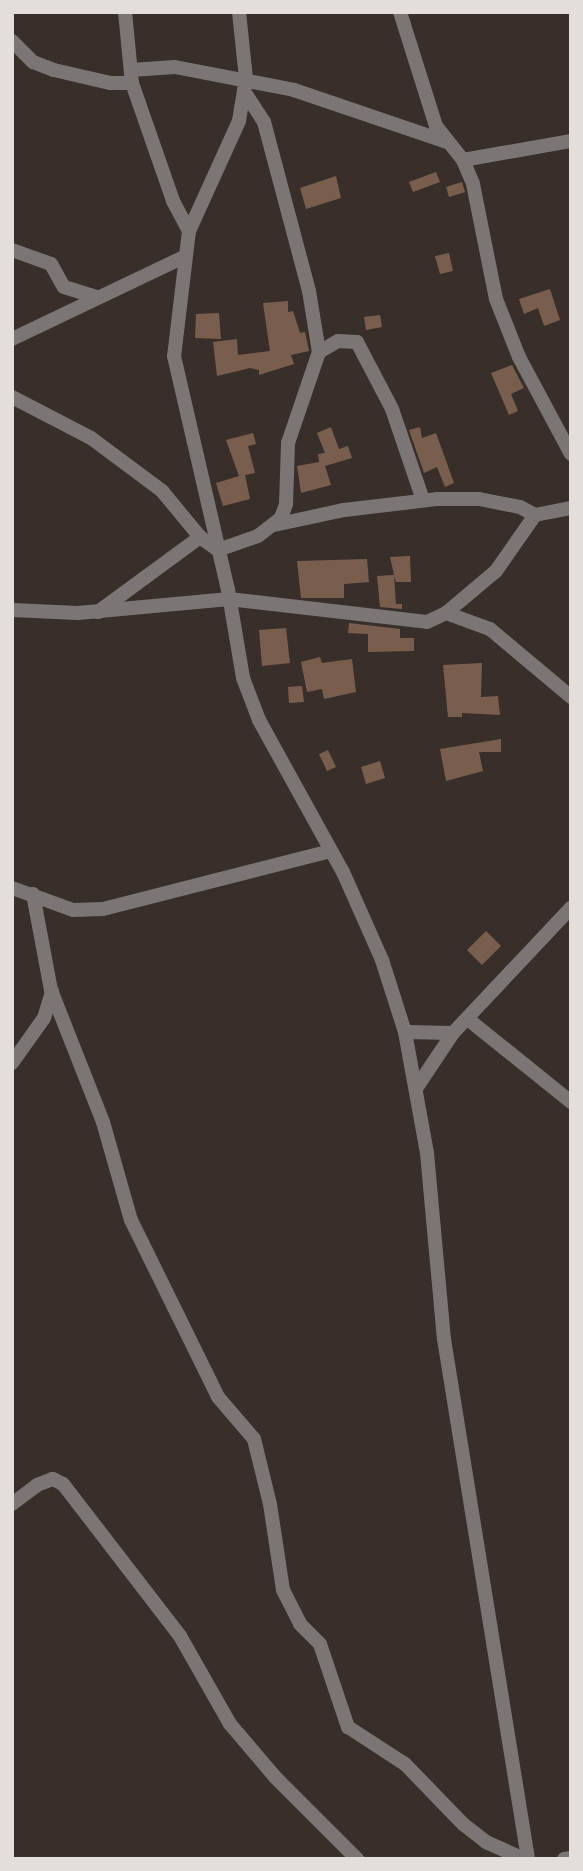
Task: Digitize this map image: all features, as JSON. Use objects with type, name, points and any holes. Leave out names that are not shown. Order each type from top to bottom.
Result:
[{"type":"street","points":[[125,12],[132,77],[173,201],[189,231]]},
{"type":"street","points":[[239,12],[245,85],[239,121],[189,231],[174,356],[229,599],[243,678],[259,720],[331,851],[382,960],[405,1032],[417,1087],[444,1339],[526,1859]]},
{"type":"street","points":[[400,12],[436,126],[463,160],[485,227],[496,299],[519,358],[571,454]]},
{"type":"street","points":[[12,41],[18,54],[74,76],[132,77],[175,67],[245,85],[336,102],[419,136],[447,142]]},
{"type":"street","points":[[245,85],[264,122],[309,291],[318,352],[288,443],[286,504],[274,525]]},
{"type":"street","points":[[463,160],[571,141]]},
{"type":"street","points":[[12,250],[51,264],[64,287],[97,297]]},
{"type":"street","points":[[12,339],[184,257]]},
{"type":"street","points":[[318,352],[338,341],[357,342],[392,409],[423,500]]},
{"type":"street","points":[[12,397],[91,438],[162,491],[201,537],[218,550]]},
{"type":"street","points":[[218,550],[258,536],[274,525],[344,510],[423,500],[479,499],[520,506],[535,514],[571,508]]},
{"type":"street","points":[[12,610],[33,614],[98,612],[229,599],[427,622],[446,613],[496,571],[535,514]]},
{"type":"street","points":[[98,612],[201,537]]},
{"type":"street","points":[[446,613],[490,629],[571,697]]},
{"type":"street","points":[[12,888],[73,909],[103,909],[331,851]]},
{"type":"street","points":[[33,894],[52,991],[103,1122],[131,1220],[218,1397],[254,1439],[270,1504],[283,1590],[300,1624],[320,1644],[348,1727],[405,1765],[478,1836],[526,1859]]},
{"type":"street","points":[[417,1087],[453,1034],[469,1020],[507,973],[571,908]]},
{"type":"street","points":[[12,1063],[44,1018],[52,991]]},
{"type":"street","points":[[469,1020],[571,1101]]},
{"type":"street","points":[[405,1032],[453,1034]]},
{"type":"street","points":[[12,1504],[37,1485],[53,1479],[63,1484],[180,1636],[230,1724],[276,1778],[357,1859]]},
{"type":"street","points":[[564,1859],[571,1858]]},
{"type":"building","points":[[436,172],[440,182],[413,192],[409,182]]},
{"type":"building","points":[[336,176],[341,198],[306,209],[300,188]]},
{"type":"building","points":[[462,182],[465,192],[449,197],[446,187]]},
{"type":"building","points":[[449,253],[453,271],[440,274],[435,256]]},
{"type":"building","points":[[550,289],[560,320],[544,326],[538,308],[524,314],[519,299]]},
{"type":"building","points":[[288,301],[288,312],[293,311],[300,333],[305,332],[309,351],[291,355],[294,364],[259,375],[259,370],[250,368],[217,376],[213,342],[237,339],[238,355],[270,351],[263,303]]},
{"type":"building","points":[[219,313],[221,339],[195,338],[196,314]]},
{"type":"building","points":[[380,315],[382,327],[366,330],[364,317]]},
{"type":"building","points":[[512,365],[524,388],[511,394],[518,411],[509,415],[491,373]]},
{"type":"building","points":[[331,427],[339,449],[348,446],[352,458],[325,466],[331,485],[301,493],[297,466],[319,462],[318,454],[325,453],[317,433]]},
{"type":"building","points":[[420,427],[422,438],[436,433],[454,483],[445,487],[437,467],[424,473],[409,430]]},
{"type":"building","points":[[253,433],[256,444],[248,446],[255,473],[245,475],[250,499],[223,506],[216,483],[239,476],[226,440]]},
{"type":"building","points":[[410,556],[411,582],[396,582],[394,576],[396,604],[402,604],[402,609],[380,607],[377,576],[394,575],[390,557]]},
{"type":"building","points":[[367,559],[369,582],[344,584],[344,598],[301,598],[297,561]]},
{"type":"building","points":[[349,623],[400,629],[400,638],[414,638],[414,651],[368,652],[368,634],[348,633]]},
{"type":"building","points":[[286,628],[290,663],[262,666],[259,630]]},
{"type":"building","points":[[320,657],[322,663],[352,659],[356,692],[324,699],[322,689],[307,692],[301,662]]},
{"type":"building","points":[[482,663],[481,697],[498,696],[500,715],[462,713],[462,717],[448,717],[443,665]]},
{"type":"building","points":[[302,686],[304,702],[289,703],[288,687]]},
{"type":"building","points":[[501,739],[501,752],[479,752],[483,771],[446,781],[440,749]]},
{"type":"building","points":[[328,750],[336,767],[327,771],[319,754]]},
{"type":"building","points":[[380,761],[385,778],[366,784],[361,767]]},
{"type":"building","points":[[486,931],[501,946],[482,965],[467,950]]}]
